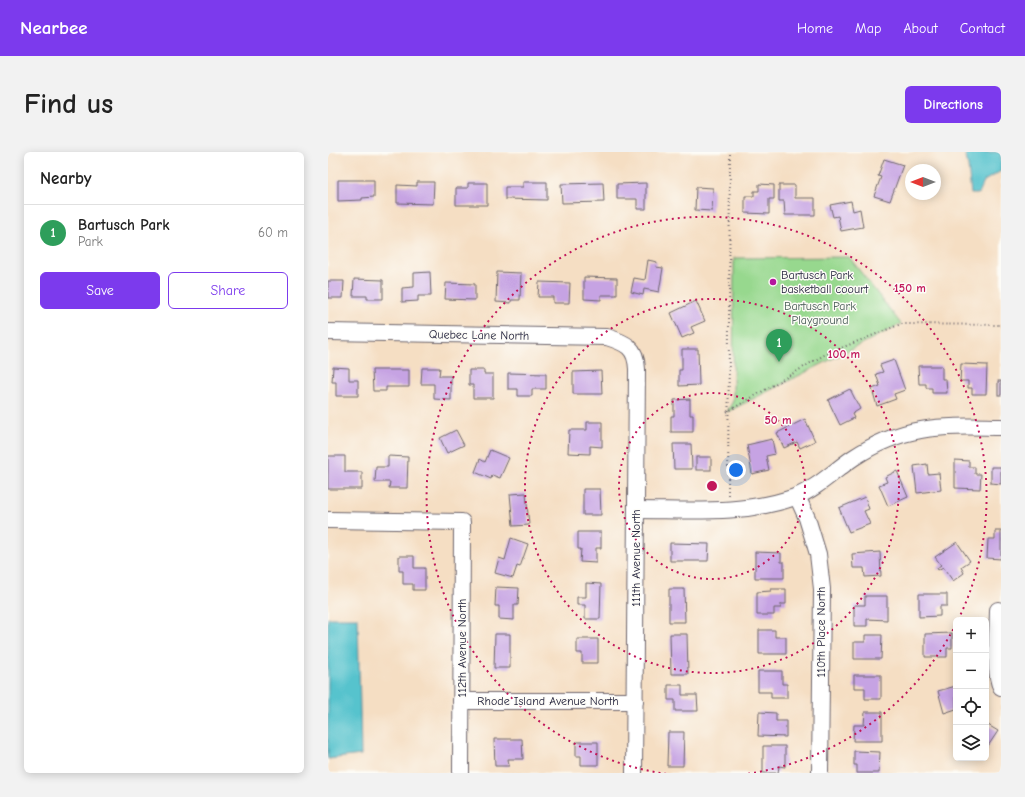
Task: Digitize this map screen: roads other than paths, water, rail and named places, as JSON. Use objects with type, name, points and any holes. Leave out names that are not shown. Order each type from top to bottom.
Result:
[{"type":"street","name":"Quebec Lane North","points":[[328,332],[607,337],[628,346]]},
{"type":"street","name":"111th Avenue North","points":[[628,346],[634,353],[637,369],[634,773]]},
{"type":"street","points":[[636,510],[728,510],[754,507],[797,496],[877,443],[902,433],[928,428],[1001,428]]},
{"type":"street","name":"110th Place North","points":[[797,496],[807,518],[818,554],[822,589],[820,773]]},
{"type":"street","name":"112th Avenue North","points":[[328,520],[462,522],[461,773]]},
{"type":"street","points":[[998,610],[997,671],[998,682],[1001,687]]},
{"type":"street","name":"Rhode Island Avenue North","points":[[461,701],[635,702]]},
{"type":"water","points":[[965,152],[1001,152],[1001,171],[984,181],[978,194],[971,194]]},
{"type":"water","points":[[328,618],[358,618],[361,755],[328,759]]},
{"type":"place","name":"Bartusch Park basketball coourt","points":[[773,282]]},
{"type":"place","name":"Bartusch Park","points":[[779,362]]},
{"type":"park label","name":"Bartusch Park Playground","points":[[820,313]]}]
